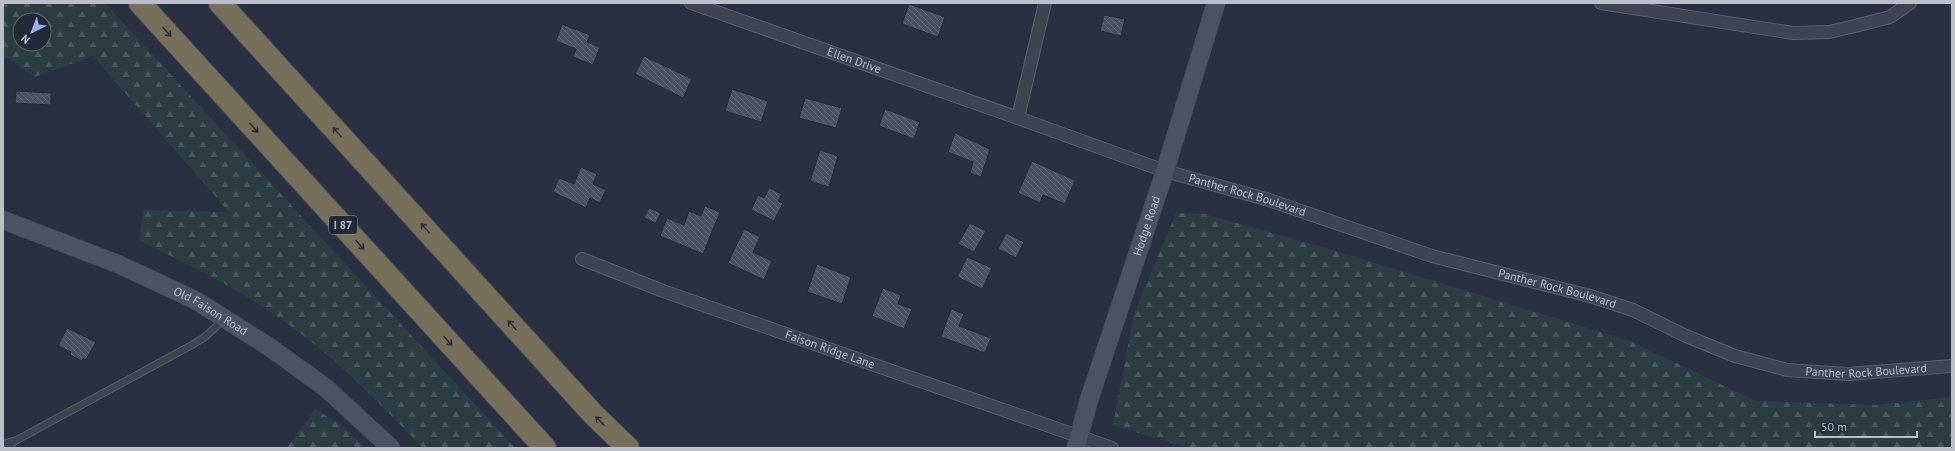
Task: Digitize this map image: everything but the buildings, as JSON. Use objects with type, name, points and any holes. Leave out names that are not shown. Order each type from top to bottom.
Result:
[{"type":"highway","name":"I 87","points":[[140,3],[545,448]]},
{"type":"highway","points":[[223,6],[593,414],[628,448]]},
{"type":"main road","name":"Hodge Road","points":[[1077,442],[1165,171],[1216,3]]},
{"type":"main road","name":"Old Faison Road","points":[[3,220],[118,264],[195,300],[268,346],[326,388],[391,448]]},
{"type":"street","name":"Ellen Drive","points":[[691,3],[1165,171]]},
{"type":"street","points":[[1018,118],[1045,3]]},
{"type":"street","points":[[1601,3],[1793,33],[1830,32],[1855,26],[1890,17],[1910,3]]},
{"type":"street","name":"Panther Rock Boulevard","points":[[1165,171],[1269,200],[1432,256],[1590,296],[1633,310],[1686,336],[1735,356],[1786,370],[1848,374],[1952,366]]},
{"type":"street","name":"Faison Ridge Lane","points":[[582,259],[663,291],[1077,442],[1112,448]]},
{"type":"lane","points":[[3,444],[15,441],[192,345],[205,337],[224,318]]},
{"type":"lane","points":[[8,448],[15,441]]},
{"type":"green space","points":[[3,3],[105,3],[515,448],[423,448],[350,375],[311,341],[254,301],[206,274],[139,240],[143,210],[229,212],[93,56],[34,77],[9,58],[3,58]]},
{"type":"green space","points":[[1176,213],[1204,214],[1326,248],[1630,341],[1756,401],[1877,405],[1952,397],[1952,448],[1188,448],[1113,425],[1134,314]]},
{"type":"green space","points":[[315,409],[343,426],[365,448],[287,448]]}]
